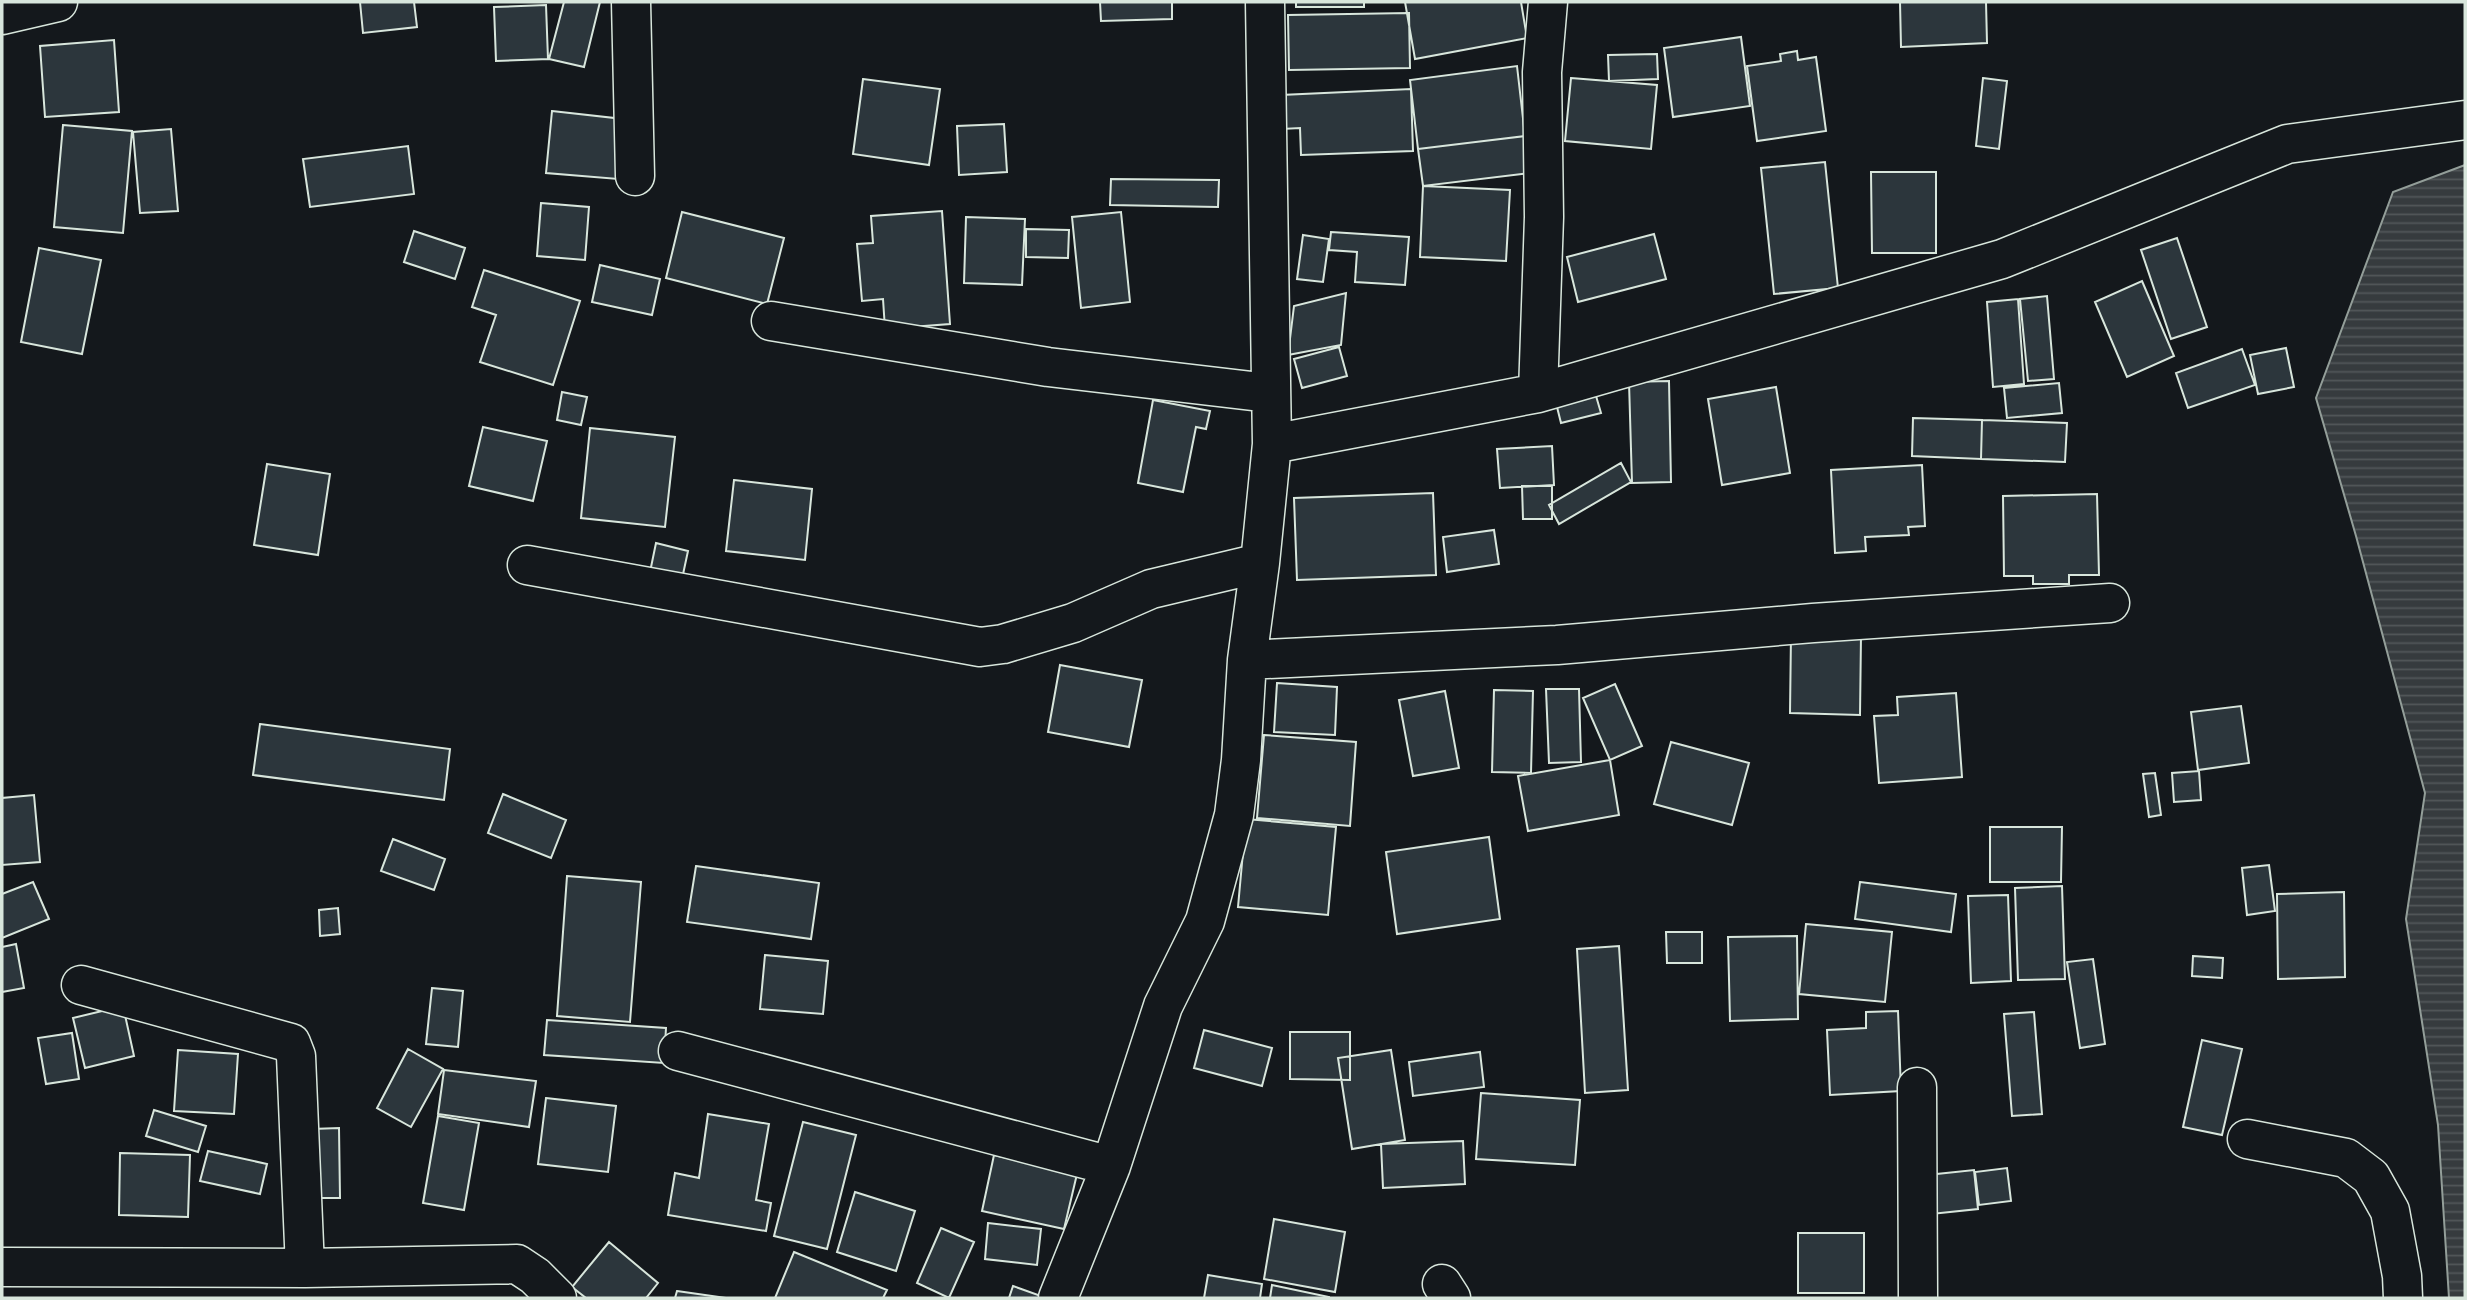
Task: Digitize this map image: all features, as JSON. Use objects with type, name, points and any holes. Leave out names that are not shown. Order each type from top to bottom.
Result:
[{"type":"street","points":[[2,15],[58,2]]},
{"type":"street","points":[[632,2],[635,176]]},
{"type":"street","points":[[1058,1298],[1111,1166],[1163,1006],[1205,921],[1234,815],[1247,660],[1272,444],[1269,394],[1265,2]]},
{"type":"street","points":[[1538,393],[1544,217],[1542,72],[1548,2]]},
{"type":"street","points":[[1272,444],[1538,393],[2002,259],[2287,144],[2465,120]]},
{"type":"street","points":[[771,321],[1048,367],[1269,394]]},
{"type":"street","points":[[527,565],[981,647],[1073,623],[1151,589],[1260,564]]},
{"type":"street","points":[[1247,660],[1557,645],[1812,623],[2110,603]]},
{"type":"street","points":[[82,985],[291,1043],[296,1056],[305,1268]]},
{"type":"street","points":[[678,1051],[1111,1166]]},
{"type":"street","points":[[1917,1087],[1918,1298]]},
{"type":"street","points":[[2247,1139],[2346,1158],[2371,1177],[2390,1211],[2402,1276],[2403,1298]]},
{"type":"street","points":[[2,1267],[305,1268],[517,1264],[536,1276],[556,1298]]},
{"type":"shaded area","points":[[2465,165],[2465,1298],[2449,1298],[2438,1125],[2406,919],[2425,793],[2316,398],[2393,192]]},
{"type":"building","points":[[360,2],[414,2],[417,27],[363,33]]},
{"type":"building","points":[[564,2],[600,2],[584,67],[549,59]]},
{"type":"building","points":[[1100,2],[1172,2],[1172,19],[1101,21]]},
{"type":"building","points":[[1296,2],[1364,2],[1364,7],[1296,7]]},
{"type":"building","points":[[1405,2],[1521,2],[1527,38],[1415,59]]},
{"type":"building","points":[[1900,2],[1986,2],[1987,43],[1901,47]]},
{"type":"building","points":[[546,5],[548,59],[496,61],[494,7]]},
{"type":"building","points":[[1409,13],[1410,68],[1289,70],[1288,15]]},
{"type":"building","points":[[1741,37],[1750,106],[1673,117],[1664,48]]},
{"type":"building","points":[[114,40],[119,112],[45,117],[40,46]]},
{"type":"building","points":[[1797,51],[1798,60],[1816,57],[1826,131],[1757,141],[1747,66],[1781,61],[1780,54]]},
{"type":"building","points":[[1657,54],[1658,79],[1609,81],[1608,55]]},
{"type":"building","points":[[1517,66],[1525,136],[1418,149],[1410,80]]},
{"type":"building","points":[[1571,78],[1657,85],[1651,149],[1565,141]]},
{"type":"building","points":[[1983,78],[2007,81],[1999,149],[1976,146]]},
{"type":"building","points":[[863,79],[940,89],[929,165],[853,154]]},
{"type":"building","points":[[1411,89],[1413,151],[1301,155],[1300,128],[1282,129],[1281,95]]},
{"type":"building","points":[[552,111],[623,119],[618,179],[546,173]]},
{"type":"building","points":[[1004,124],[1007,172],[959,175],[957,126]]},
{"type":"building","points":[[63,125],[132,131],[123,233],[54,227]]},
{"type":"building","points":[[171,129],[178,211],[140,213],[133,132]]},
{"type":"building","points":[[1525,136],[1530,173],[1423,186],[1418,149]]},
{"type":"building","points":[[408,146],[414,194],[310,207],[303,159]]},
{"type":"building","points":[[1825,162],[1838,288],[1774,294],[1761,168]]},
{"type":"building","points":[[1871,172],[1936,172],[1936,253],[1872,253]]},
{"type":"building","points":[[1111,179],[1219,180],[1218,207],[1110,205]]},
{"type":"building","points":[[1423,186],[1510,190],[1506,261],[1420,257]]},
{"type":"building","points":[[541,203],[589,207],[585,260],[537,256]]},
{"type":"building","points":[[942,211],[950,324],[885,329],[883,299],[862,301],[857,244],[873,243],[871,216]]},
{"type":"building","points":[[682,212],[784,238],[767,304],[666,278]]},
{"type":"building","points":[[1121,212],[1130,302],[1081,308],[1072,217]]},
{"type":"building","points":[[966,217],[1025,219],[1022,285],[964,283]]},
{"type":"building","points":[[1026,229],[1069,230],[1068,258],[1026,257]]},
{"type":"building","points":[[414,231],[465,248],[455,279],[404,262]]},
{"type":"building","points":[[1331,232],[1409,237],[1405,285],[1355,282],[1357,252],[1329,250]]},
{"type":"building","points":[[1654,234],[1666,279],[1578,302],[1567,257]]},
{"type":"building","points":[[1303,235],[1329,239],[1323,282],[1297,279]]},
{"type":"building","points":[[2177,238],[2207,327],[2171,339],[2141,250]]},
{"type":"building","points":[[39,248],[101,260],[82,354],[21,342]]},
{"type":"building","points":[[600,265],[660,279],[652,315],[592,302]]},
{"type":"building","points":[[484,270],[580,301],[553,385],[480,362],[496,315],[472,307]]},
{"type":"building","points":[[2142,281],[2174,356],[2127,377],[2095,302]]},
{"type":"building","points":[[1346,293],[1341,345],[1288,355],[1294,306]]},
{"type":"building","points":[[2047,296],[2054,379],[2028,381],[2020,299]]},
{"type":"building","points":[[2018,299],[2024,384],[1993,387],[1987,302]]},
{"type":"building","points":[[1339,347],[1347,376],[1302,388],[1294,359]]},
{"type":"building","points":[[2286,348],[2294,387],[2258,394],[2250,355]]},
{"type":"building","points":[[2242,349],[2255,385],[2188,408],[2176,373]]},
{"type":"building","points":[[1669,381],[1671,482],[1632,483],[1629,382]]},
{"type":"building","points":[[2059,383],[2062,413],[2007,418],[2004,388]]},
{"type":"building","points":[[1776,387],[1790,473],[1722,485],[1708,399]]},
{"type":"building","points":[[1594,389],[1601,413],[1561,423],[1555,399]]},
{"type":"building","points":[[562,392],[587,397],[581,425],[557,420]]},
{"type":"building","points":[[1153,400],[1210,411],[1206,429],[1196,427],[1183,492],[1138,483]]},
{"type":"building","points":[[1913,418],[1982,420],[1981,459],[1912,456]]},
{"type":"building","points":[[1982,420],[2067,423],[2065,462],[1981,459]]},
{"type":"building","points":[[483,427],[547,441],[533,501],[469,486]]},
{"type":"building","points":[[590,428],[675,437],[665,527],[581,518]]},
{"type":"building","points":[[1552,446],[1554,485],[1500,488],[1497,449]]},
{"type":"building","points":[[1621,463],[1631,482],[1559,524],[1549,505]]},
{"type":"building","points":[[267,464],[330,474],[318,555],[254,545]]},
{"type":"building","points":[[1922,465],[1925,526],[1908,527],[1909,535],[1865,537],[1866,551],[1835,553],[1831,470]]},
{"type":"building","points":[[734,480],[812,489],[805,560],[726,551]]},
{"type":"building","points":[[1522,486],[1552,486],[1552,519],[1523,519]]},
{"type":"building","points":[[1433,493],[1436,575],[1297,580],[1294,498]]},
{"type":"building","points":[[2097,494],[2099,575],[2069,575],[2069,584],[2033,584],[2033,576],[2004,576],[2003,496]]},
{"type":"building","points":[[1494,530],[1499,564],[1447,572],[1443,537]]},
{"type":"building","points":[[656,543],[688,551],[682,579],[650,572]]},
{"type":"building","points":[[1791,634],[1861,635],[1860,715],[1790,713]]},
{"type":"building","points":[[1060,665],[1142,680],[1129,747],[1048,732]]},
{"type":"building","points":[[1277,683],[1337,687],[1335,735],[1274,732]]},
{"type":"building","points":[[1615,684],[1642,746],[1610,760],[1583,698]]},
{"type":"building","points":[[1546,689],[1579,689],[1581,762],[1549,763]]},
{"type":"building","points":[[1494,690],[1533,691],[1531,773],[1492,772]]},
{"type":"building","points":[[1445,691],[1459,768],[1413,776],[1399,700]]},
{"type":"building","points":[[1956,693],[1962,777],[1879,783],[1874,716],[1898,715],[1897,697]]},
{"type":"building","points":[[2241,706],[2249,763],[2198,770],[2191,712]]},
{"type":"building","points":[[260,724],[450,749],[444,800],[253,775]]},
{"type":"building","points":[[1264,735],[1356,742],[1350,826],[1257,818]]},
{"type":"building","points":[[1671,742],[1749,763],[1732,825],[1654,804]]},
{"type":"building","points":[[1610,760],[1619,815],[1528,831],[1518,776]]},
{"type":"building","points":[[2199,771],[2201,800],[2174,802],[2172,773]]},
{"type":"building","points":[[2155,773],[2161,815],[2149,817],[2143,774]]},
{"type":"building","points":[[503,794],[566,820],[551,858],[488,833]]},
{"type":"building","points":[[34,795],[40,862],[2,865],[2,798]]},
{"type":"building","points":[[1246,819],[1336,827],[1328,915],[1238,907]]},
{"type":"building","points":[[1990,827],[2062,827],[2061,882],[1990,882]]},
{"type":"building","points":[[1489,837],[1500,919],[1397,934],[1386,852]]},
{"type":"building","points":[[393,839],[445,859],[434,890],[381,871]]},
{"type":"building","points":[[2269,865],[2275,911],[2247,915],[2242,868]]},
{"type":"building","points":[[696,866],[819,883],[811,939],[687,922]]},
{"type":"building","points":[[567,876],[641,882],[630,1022],[557,1016]]},
{"type":"building","points":[[33,882],[49,919],[2,938],[2,894]]},
{"type":"building","points":[[1860,882],[1956,894],[1951,932],[1855,919]]},
{"type":"building","points":[[2062,886],[2065,979],[2018,980],[2015,888]]},
{"type":"building","points":[[2344,892],[2345,977],[2278,979],[2277,894]]},
{"type":"building","points":[[2008,895],[2011,981],[1971,983],[1968,896]]},
{"type":"building","points":[[338,908],[340,934],[320,936],[319,910]]},
{"type":"building","points":[[1806,924],[1892,932],[1885,1002],[1799,994]]},
{"type":"building","points":[[1666,932],[1702,932],[1702,963],[1667,963]]},
{"type":"building","points":[[1797,936],[1798,1019],[1730,1021],[1728,937]]},
{"type":"building","points":[[16,944],[24,988],[2,992],[2,947]]},
{"type":"building","points":[[1619,946],[1628,1090],[1585,1093],[1577,949]]},
{"type":"building","points":[[765,955],[828,961],[823,1014],[760,1009]]},
{"type":"building","points":[[2193,956],[2223,958],[2222,978],[2192,976]]},
{"type":"building","points":[[2093,959],[2105,1044],[2080,1048],[2067,962]]},
{"type":"building","points":[[432,988],[463,991],[458,1047],[426,1044]]},
{"type":"building","points":[[123,1006],[134,1056],[85,1068],[73,1018]]},
{"type":"building","points":[[1898,1011],[1901,1091],[1830,1095],[1827,1030],[1866,1028],[1866,1012]]},
{"type":"building","points":[[2034,1012],[2042,1114],[2012,1116],[2004,1014]]},
{"type":"building","points":[[547,1020],[666,1028],[664,1063],[544,1055]]},
{"type":"building","points":[[1204,1030],[1272,1048],[1262,1086],[1194,1068]]},
{"type":"building","points":[[1290,1032],[1350,1032],[1350,1080],[1290,1079]]},
{"type":"building","points":[[72,1033],[79,1079],[46,1084],[38,1038]]},
{"type":"building","points":[[2202,1040],[2242,1049],[2222,1135],[2183,1127]]},
{"type":"building","points":[[408,1049],[443,1069],[411,1127],[377,1108]]},
{"type":"building","points":[[178,1050],[238,1054],[234,1114],[174,1111]]},
{"type":"building","points":[[1391,1050],[1405,1140],[1352,1149],[1338,1058]]},
{"type":"building","points":[[1480,1052],[1484,1087],[1413,1096],[1409,1062]]},
{"type":"building","points":[[444,1070],[536,1081],[529,1127],[438,1114]]},
{"type":"building","points":[[1481,1093],[1580,1100],[1575,1165],[1476,1159]]},
{"type":"building","points":[[546,1098],[616,1106],[608,1172],[538,1164]]},
{"type":"building","points":[[154,1110],[206,1126],[198,1152],[146,1136]]},
{"type":"building","points":[[708,1114],[769,1124],[756,1200],[771,1203],[766,1231],[668,1215],[675,1173],[699,1178]]},
{"type":"building","points":[[438,1116],[479,1123],[464,1210],[423,1203]]},
{"type":"building","points":[[803,1122],[856,1135],[827,1249],[774,1236]]},
{"type":"building","points":[[339,1128],[340,1198],[313,1198],[312,1129]]},
{"type":"building","points":[[1463,1141],[1465,1184],[1383,1188],[1381,1144]]},
{"type":"building","points":[[208,1151],[267,1164],[260,1194],[200,1181]]},
{"type":"building","points":[[120,1153],[190,1155],[188,1217],[119,1215]]},
{"type":"building","points":[[994,1155],[1077,1174],[1064,1229],[982,1211]]},
{"type":"building","points":[[2007,1168],[2011,1201],[1979,1205],[1975,1172]]},
{"type":"building","points":[[1974,1170],[1978,1209],[1922,1215],[1918,1176]]},
{"type":"building","points":[[855,1192],[915,1211],[896,1271],[837,1252]]},
{"type":"building","points":[[1274,1219],[1345,1232],[1335,1292],[1264,1279]]},
{"type":"building","points":[[988,1223],[1041,1229],[1037,1265],[985,1259]]},
{"type":"building","points":[[941,1228],[974,1242],[949,1298],[917,1283]]},
{"type":"building","points":[[1798,1233],[1864,1233],[1864,1293],[1798,1293]]},
{"type":"building","points":[[609,1242],[658,1283],[646,1298],[586,1298],[572,1287]]},
{"type":"building","points":[[794,1252],[887,1290],[883,1298],[775,1298]]},
{"type":"building","points":[[1208,1275],[1262,1284],[1260,1298],[1204,1298]]},
{"type":"building","points":[[1272,1285],[1329,1297],[1329,1298],[1270,1298]]},
{"type":"building","points":[[1013,1286],[1041,1296],[1009,1298]]},
{"type":"building","points":[[677,1291],[726,1298],[675,1298]]}]
